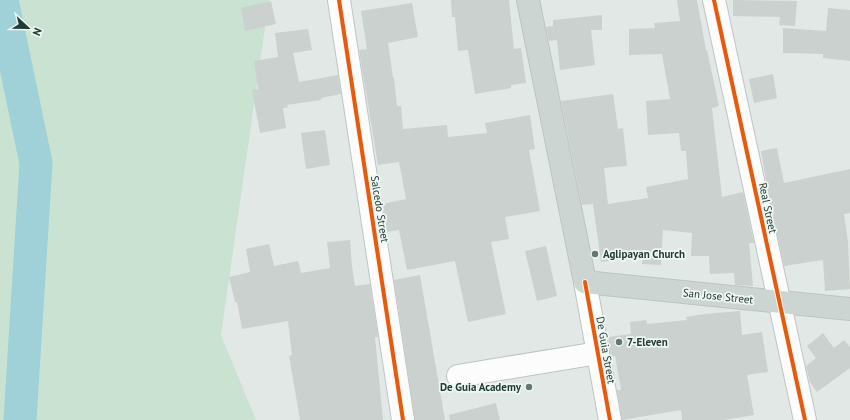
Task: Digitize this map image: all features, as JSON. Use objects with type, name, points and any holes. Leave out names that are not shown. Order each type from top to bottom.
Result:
[{"type":"main road","name":"De Guia Street","points":[[528,0],[585,282]]},
{"type":"main road","name":"San Jose Street","points":[[585,282],[779,303],[850,309]]},
{"type":"street","name":"Salcedo Street","points":[[339,0],[403,420]]},
{"type":"street","name":"Real Street","points":[[714,0],[805,420]]},
{"type":"street","name":"De Guia Street","points":[[585,282],[610,420]]},
{"type":"street","points":[[458,376],[598,352]]},
{"type":"green space","points":[[0,0],[269,0],[221,335],[256,420],[0,420]]},
{"type":"building","points":[[451,0],[509,0],[514,49],[521,48],[526,83],[511,85],[511,88],[475,94],[468,50],[458,51],[455,17],[452,17]]},
{"type":"building","points":[[677,0],[697,0],[706,50],[719,106],[712,108],[722,197],[743,192],[754,243],[749,243],[753,286],[735,285],[734,273],[710,274],[709,256],[691,256],[692,233],[663,230],[661,265],[642,264],[643,256],[601,262],[593,204],[582,205],[561,101],[613,94],[618,129],[623,128],[627,166],[604,168],[608,204],[648,198],[646,187],[688,179],[686,151],[681,151],[679,133],[648,135],[646,101],[670,99],[662,54],[629,55],[629,29],[655,28],[654,23],[680,21]]},
{"type":"building","points":[[733,0],[797,1],[795,26],[779,25],[780,17],[733,16]]},
{"type":"building","points":[[271,1],[276,24],[245,31],[241,8]]},
{"type":"building","points":[[412,3],[418,37],[388,43],[397,106],[401,106],[403,129],[447,125],[448,137],[487,133],[485,123],[530,115],[535,149],[529,150],[540,211],[505,217],[509,239],[491,242],[506,314],[468,322],[455,261],[407,270],[399,230],[387,232],[383,204],[406,199],[399,162],[378,165],[359,50],[367,49],[361,11]]},
{"type":"building","points":[[828,8],[850,10],[850,61],[823,58],[823,54],[783,53],[783,28],[826,31]]},
{"type":"building","points":[[602,15],[602,30],[591,30],[595,65],[560,70],[557,40],[549,41],[546,27],[553,26],[553,20]]},
{"type":"building","points":[[308,29],[312,50],[293,53],[299,82],[338,75],[341,94],[321,98],[321,100],[287,105],[288,107],[283,108],[286,128],[260,133],[252,90],[258,89],[254,61],[278,57],[275,33]]},
{"type":"building","points":[[773,74],[777,98],[754,103],[749,79]]},
{"type":"building","points":[[325,130],[330,165],[306,169],[301,133]]},
{"type":"building","points":[[777,148],[784,183],[850,169],[850,213],[844,214],[848,242],[850,289],[825,291],[823,260],[784,266],[761,151]]},
{"type":"building","points":[[350,240],[355,286],[370,284],[378,337],[375,337],[383,420],[300,420],[289,356],[292,355],[288,321],[242,329],[237,302],[235,302],[229,277],[250,272],[246,249],[269,244],[274,266],[298,261],[301,273],[330,268],[327,242]]},
{"type":"building","points":[[546,246],[557,296],[537,301],[525,251]]},
{"type":"building","points":[[420,275],[445,420],[415,420],[394,280]]},
{"type":"building","points":[[740,311],[742,335],[762,332],[768,372],[747,375],[754,415],[724,420],[682,420],[681,410],[622,420],[617,390],[621,390],[615,356],[611,357],[608,337],[631,334],[630,322],[646,320],[647,324],[687,320],[686,317]]},
{"type":"building","points":[[823,333],[834,348],[844,340],[850,347],[850,368],[817,392],[810,382],[806,366],[816,358],[807,346]]},
{"type":"building","points":[[496,403],[500,420],[450,420],[449,415]]},
{"type":"waterway","points":[[2,0],[36,163],[20,420]]},
{"type":"cycle path","points":[[339,0],[403,420]]},
{"type":"cycle path","points":[[714,0],[805,420]]},
{"type":"cycle path","points":[[585,282],[610,420]]},
{"type":"place","name":"Aglipayan Church","points":[[595,254]]},
{"type":"place","name":"7-Eleven","points":[[619,342]]},
{"type":"place","name":"De Guia Academy","points":[[529,387]]}]
